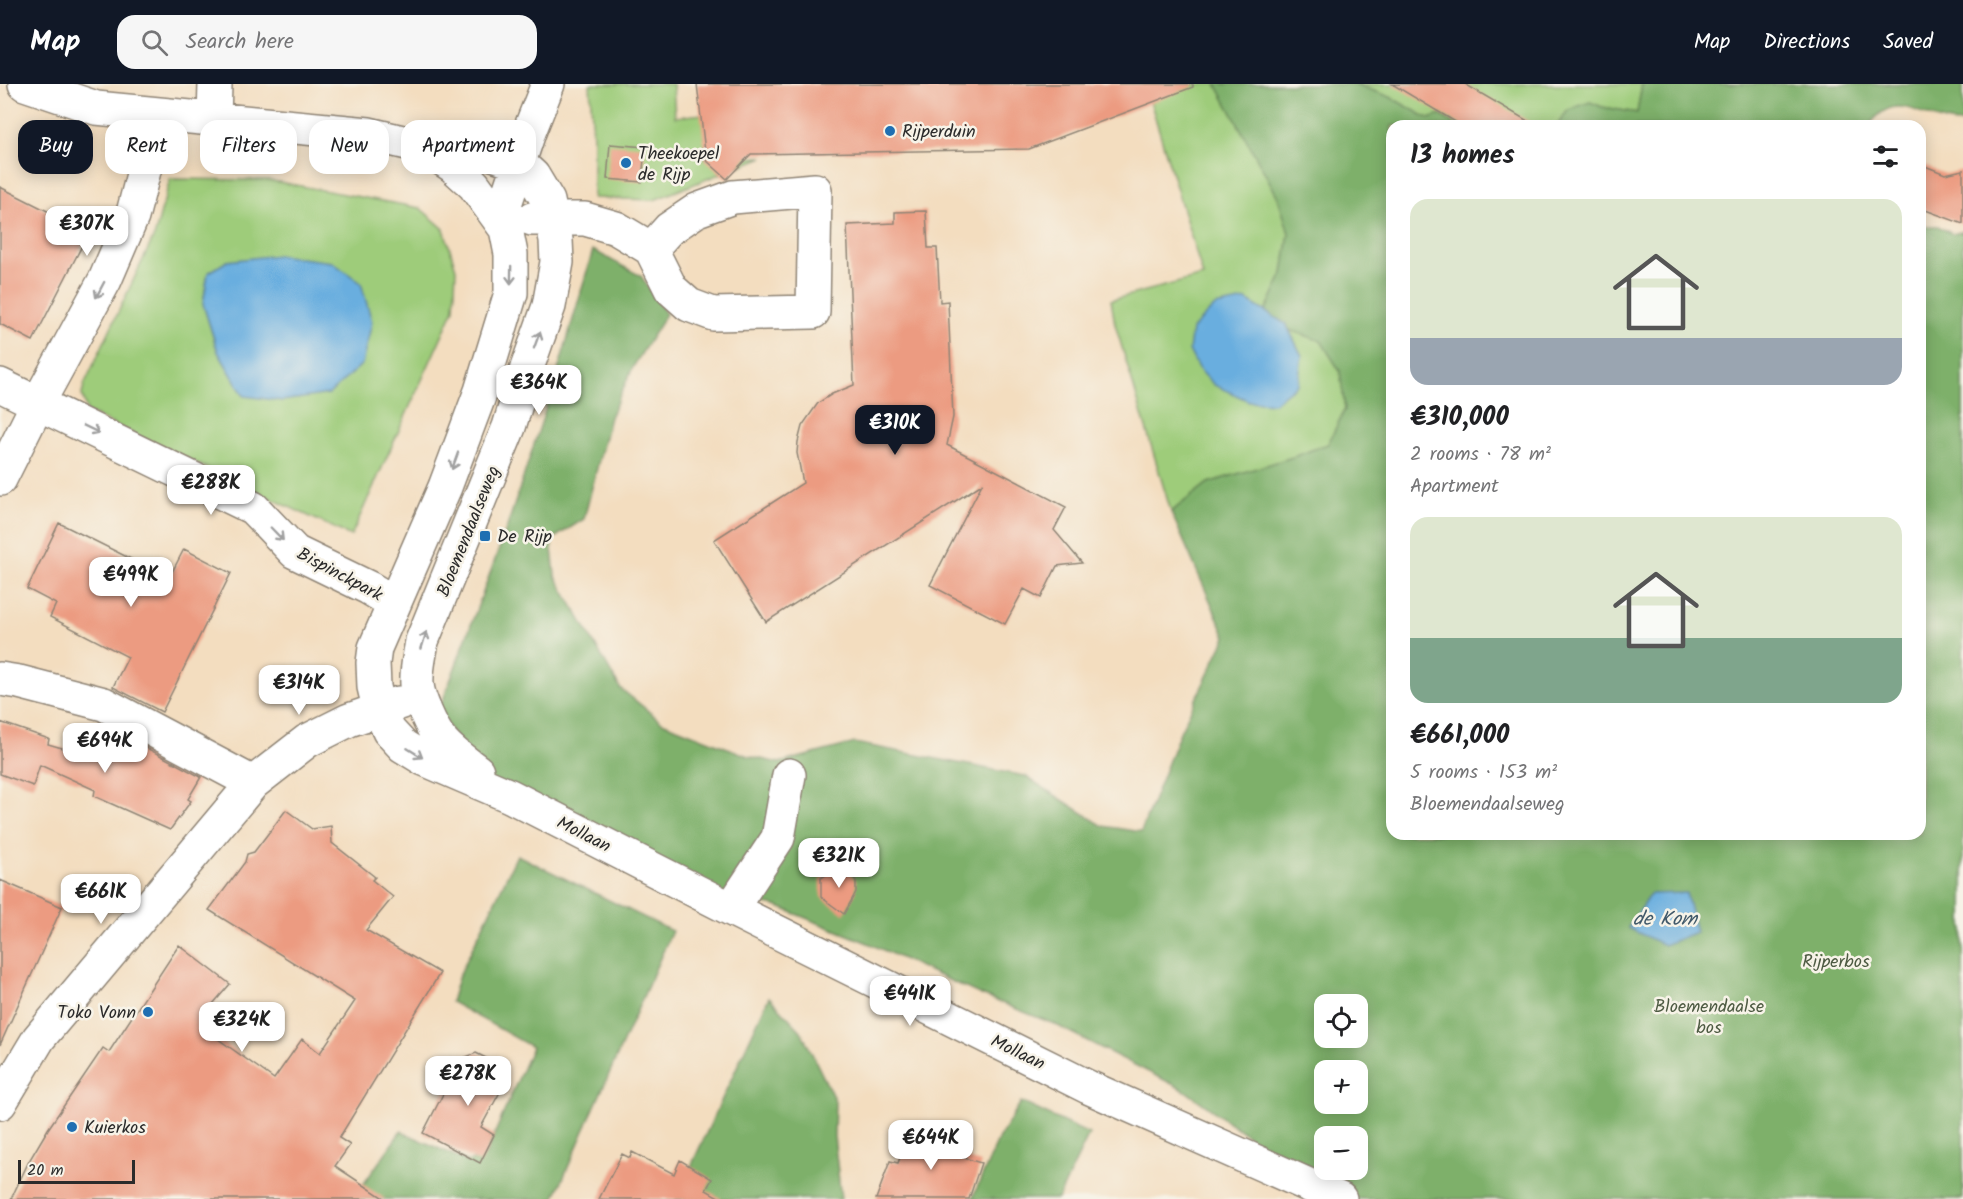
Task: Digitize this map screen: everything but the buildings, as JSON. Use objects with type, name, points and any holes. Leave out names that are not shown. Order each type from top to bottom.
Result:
[{"type":"street","points":[[25,84],[96,108],[369,134],[401,142]]},
{"type":"street","points":[[214,119],[216,84]]},
{"type":"street","points":[[535,120],[548,84]]},
{"type":"street","points":[[0,479],[38,403],[105,280],[132,218],[147,159],[154,115]]},
{"type":"street","name":"Bloemendaalseweg","points":[[379,708],[374,687],[373,663],[378,641],[446,487],[481,391],[511,293],[510,247],[506,229],[474,185],[462,174]]},
{"type":"street","points":[[515,174],[500,219],[585,219],[616,228],[651,249],[671,289],[689,305],[713,314],[813,312],[815,190],[733,197],[687,216],[669,229],[651,249]]},
{"type":"street","name":"Bloemendaalseweg","points":[[420,697],[417,685],[422,641],[509,427],[549,306],[557,262],[556,240],[548,201],[531,174]]},
{"type":"street","name":"Bispinckpark","points":[[0,385],[253,508],[295,552],[369,588],[394,603]]},
{"type":"street","points":[[0,679],[104,704],[253,783]]},
{"type":"street","points":[[0,1103],[39,1038],[253,783],[308,741],[379,708],[420,697]]},
{"type":"street","name":"Mollaan","points":[[420,697],[441,740],[465,763],[510,796]]},
{"type":"street","name":"Mollaan","points":[[379,708],[389,731],[404,746],[424,759],[510,796],[1088,1087],[1340,1199]]},
{"type":"street","points":[[731,909],[778,838],[789,775]]},
{"type":"green space","points":[[590,84],[673,84],[675,117],[703,114],[705,159],[763,157],[654,200],[593,198]]},
{"type":"green space","points":[[1145,84],[1216,84],[1278,197],[1289,233],[1283,274],[1265,312],[1246,300],[1302,356],[1289,330],[1321,340],[1340,371],[1345,409],[1328,444],[1208,483],[1171,512],[1115,324],[1111,300],[1203,276]]},
{"type":"green space","name":"Bloemendaalse bos","points":[[1216,84],[1355,84],[1390,97],[1429,119],[1440,115],[1448,120],[1386,120],[1386,840],[1926,840],[1926,226],[1938,226],[1952,234],[1963,231],[1963,1199],[1336,1199],[1184,1090],[1054,1024],[979,994],[868,943],[776,906],[730,898],[485,780],[437,711],[506,530],[558,371],[593,250],[641,276],[666,314],[633,367],[610,417],[584,519],[551,540],[555,575],[620,688],[662,722],[748,756],[779,763],[855,743],[1025,776],[1103,826],[1141,832],[1180,732],[1226,637],[1171,512],[1208,483],[1328,444],[1345,409],[1340,371],[1321,341],[1289,330],[1286,324],[1265,312],[1283,274],[1289,233],[1278,197]]},
{"type":"green space","points":[[1355,84],[1642,84],[1637,113],[1602,107],[1590,102],[1568,110],[1561,120],[1448,120],[1440,115],[1429,119],[1390,97]]},
{"type":"green space","points":[[1642,84],[1963,84],[1963,123],[1949,122],[1902,107],[1891,108],[1874,120],[1561,120],[1568,110],[1590,102],[1602,107],[1637,113]]},
{"type":"green space","points":[[170,179],[268,180],[420,208],[444,229],[456,269],[454,309],[351,536],[87,412],[82,395],[84,385],[155,234]],"holes":[[[208,273],[218,352],[203,304]]]},
{"type":"green space","points":[[517,855],[672,931],[554,1199],[353,1199],[401,1131],[468,1162],[485,1156],[532,1047],[451,1002],[458,978]]},
{"type":"green space","points":[[769,997],[801,1031],[835,1101],[834,1136],[841,1199],[676,1199]]},
{"type":"green space","points":[[1021,1102],[1089,1134],[1058,1199],[972,1199],[999,1138]]},
{"type":"water","points":[[278,255],[332,262],[361,283],[372,322],[362,364],[329,394],[282,401],[244,396],[218,352],[203,304],[208,273],[227,261]]},
{"type":"water","points":[[1246,300],[1286,324],[1302,356],[1298,384],[1274,403],[1249,401],[1214,385],[1198,368],[1189,350],[1192,329],[1215,306]]},
{"type":"water","name":"de Kom","points":[[1686,893],[1696,932],[1664,945],[1628,928],[1650,894]]},
{"type":"place","name":"Rijperduin","points":[[890,131]]},
{"type":"place","name":"Theekoepel de Rijp","points":[[626,163]]},
{"type":"place","name":"De Rijp","points":[[485,536]]},
{"type":"place","name":"Toko Vonn","points":[[148,1012]]},
{"type":"place","name":"Kuierkos","points":[[72,1127]]},
{"type":"park label","name":"Rijperbos","points":[[1836,961]]}]
